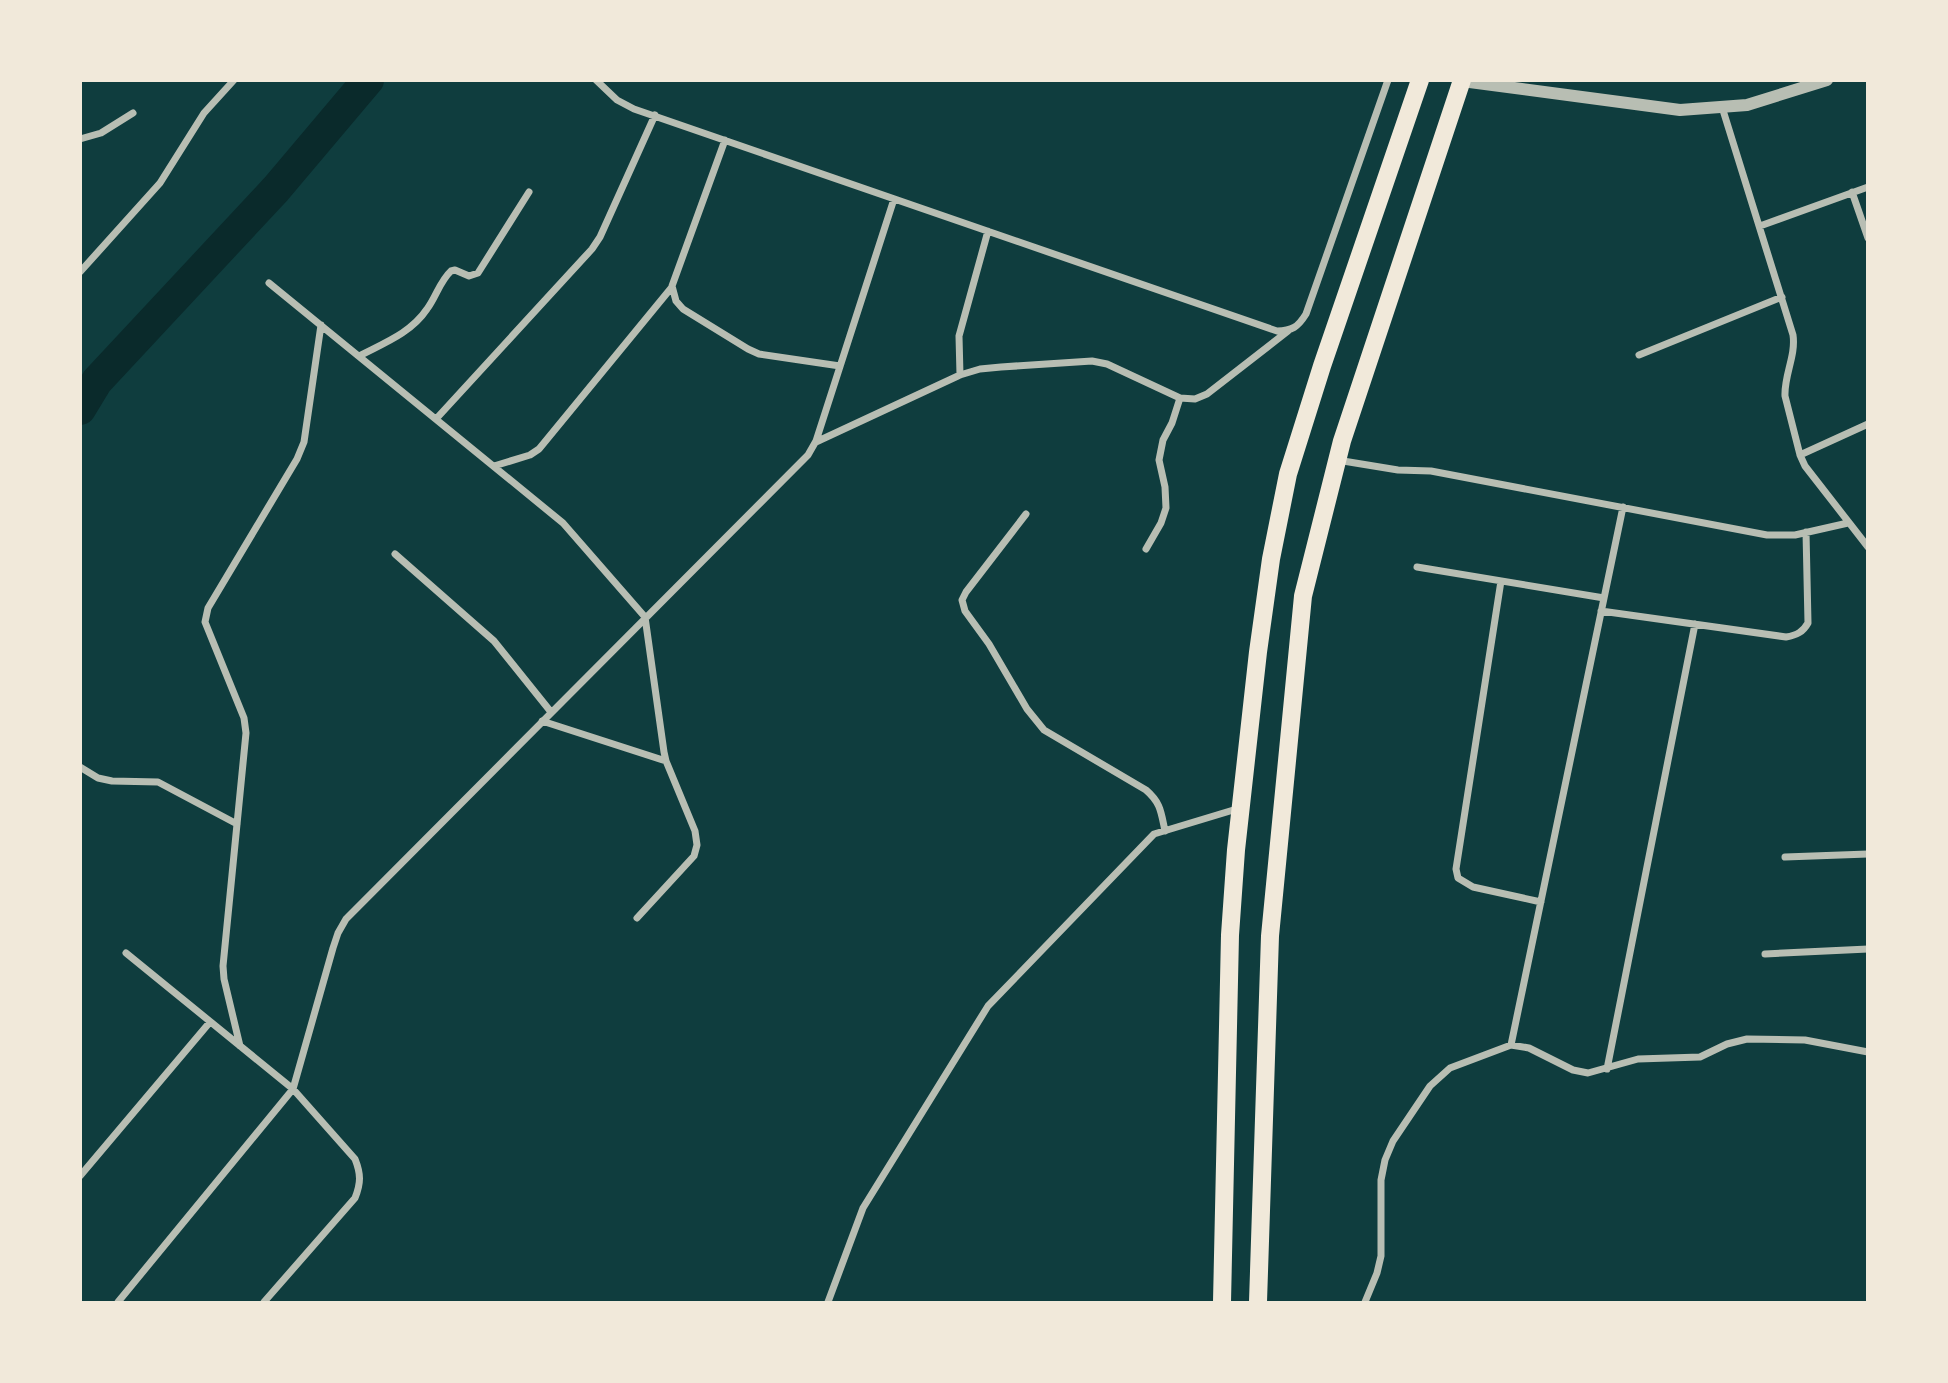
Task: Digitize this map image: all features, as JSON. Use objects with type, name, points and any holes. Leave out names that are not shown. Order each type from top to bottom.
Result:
[{"type":"highway","points":[[1222,1303],[1233,877],[1271,559],[1288,474],[1420,80]]},
{"type":"highway","points":[[1258,1303],[1270,936],[1303,596],[1336,460],[1462,81]]},
{"type":"street","points":[[80,272],[160,183],[204,113],[234,80]]},
{"type":"street","points":[[596,80],[617,100],[655,115],[1277,331],[1288,331]]},
{"type":"street","points":[[815,442],[960,375],[980,369],[1092,361],[1107,364],[1180,398],[1195,399],[1207,394],[1288,331],[1299,326],[1306,314],[1388,80]]},
{"type":"street","points":[[1462,81],[1680,110],[1747,105],[1827,80]]},
{"type":"street","points":[[1722,107],[1793,335],[1794,345],[1786,375],[1785,396],[1800,455],[1812,477],[1866,542]]},
{"type":"street","points":[[80,139],[101,134],[133,113]]},
{"type":"street","points":[[436,419],[592,249],[600,237],[655,115]]},
{"type":"street","points":[[494,466],[530,455],[538,449],[672,286],[725,140]]},
{"type":"street","points":[[1760,226],[1867,187]]},
{"type":"street","points":[[359,356],[400,335],[408,328],[427,309],[451,271],[469,276],[478,273],[529,192]]},
{"type":"street","points":[[1852,192],[1867,238]]},
{"type":"street","points":[[118,1303],[293,1089],[333,948],[346,919],[808,455],[815,442],[894,199]]},
{"type":"street","points":[[960,375],[959,336],[988,231]]},
{"type":"street","points":[[270,283],[563,523],[645,617],[666,761],[695,831],[697,845],[694,856],[636,918]]},
{"type":"street","points":[[672,286],[676,301],[683,309],[748,349],[759,354],[840,366]]},
{"type":"street","points":[[1639,355],[1782,297]]},
{"type":"street","points":[[240,1046],[223,966],[246,733],[244,718],[205,622],[208,608],[297,459],[304,442],[321,325]]},
{"type":"street","points":[[1146,549],[1166,508],[1160,460],[1163,440],[1180,398]]},
{"type":"street","points":[[1800,455],[1867,424]]},
{"type":"street","points":[[1336,460],[1398,470],[1431,471],[1767,535],[1795,535],[1848,523]]},
{"type":"street","points":[[1511,1045],[1623,508]]},
{"type":"street","points":[[1026,514],[966,592],[962,600],[965,611],[989,643],[1027,709],[1044,730],[1146,790],[1160,806],[1165,831]]},
{"type":"street","points":[[1601,611],[1786,637],[1796,635],[1804,630],[1808,623],[1806,532]]},
{"type":"street","points":[[395,554],[494,641],[551,712]]},
{"type":"street","points":[[1417,567],[1604,598]]},
{"type":"street","points":[[1501,582],[1456,869],[1458,878],[1473,887],[1541,902]]},
{"type":"street","points":[[1607,1069],[1696,624]]},
{"type":"street","points":[[542,721],[666,761]]},
{"type":"street","points":[[80,767],[98,778],[112,781],[158,782],[237,824]]},
{"type":"street","points":[[828,1303],[863,1208],[988,1006],[1154,834],[1240,808]]},
{"type":"street","points":[[1785,857],[1867,854]]},
{"type":"street","points":[[1765,954],[1867,949]]},
{"type":"street","points":[[126,953],[293,1089],[355,1159],[360,1173],[360,1186],[355,1198],[264,1303]]},
{"type":"street","points":[[80,1175],[210,1022]]},
{"type":"street","points":[[1365,1303],[1381,1256],[1381,1180],[1385,1160],[1393,1141],[1430,1086],[1450,1068],[1511,1045],[1530,1048],[1581,1072],[1595,1072],[1639,1059],[1700,1057],[1727,1044],[1747,1039],[1805,1040],[1867,1052]]},
{"type":"waterway","points":[[80,409],[97,381],[276,189],[368,80]]}]
